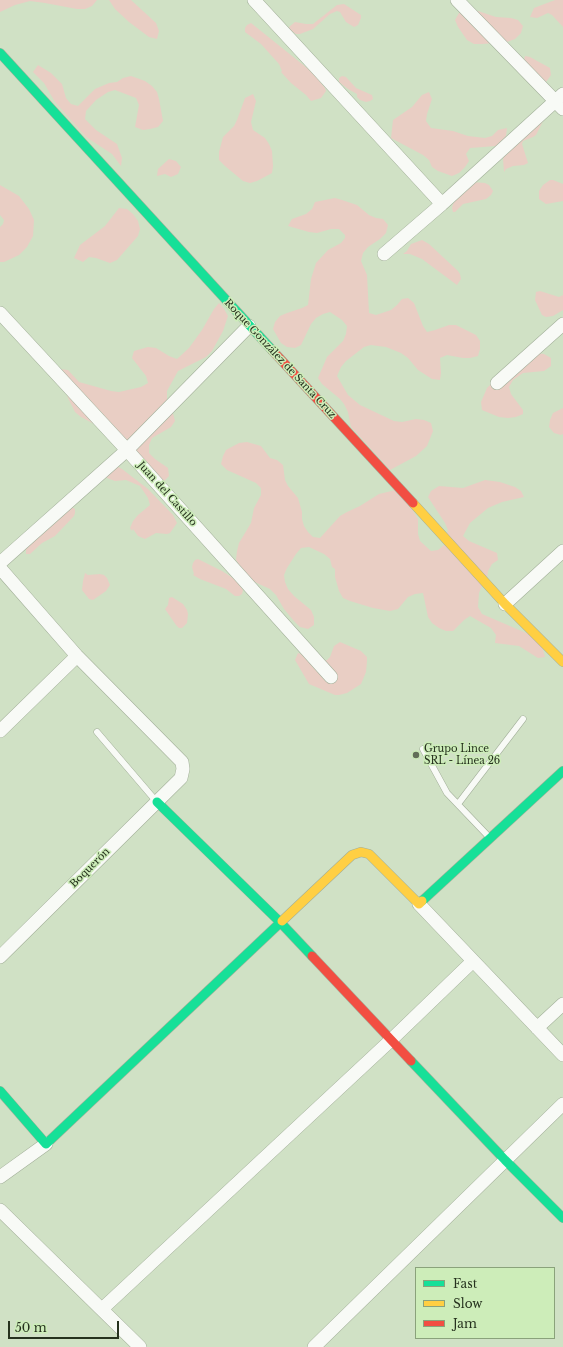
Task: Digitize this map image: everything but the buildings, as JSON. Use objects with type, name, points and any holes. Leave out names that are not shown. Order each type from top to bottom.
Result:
[{"type":"street","points":[[254,0],[442,204]]},
{"type":"street","points":[[384,254],[561,101],[457,0]]},
{"type":"street","name":"Roque González de Santa Cruz","points":[[0,53],[505,604],[563,662]]},
{"type":"street","name":"Juan del Castillo","points":[[0,313],[127,450],[331,677]]},
{"type":"street","points":[[497,383],[563,324]]},
{"type":"street","points":[[0,563],[127,450],[249,326]]},
{"type":"street","points":[[505,604],[563,551]]},
{"type":"street","points":[[0,568],[77,656],[0,731]]},
{"type":"street","name":"Boquerón","points":[[0,957],[181,778],[183,769],[182,762],[77,656]]},
{"type":"street","points":[[419,904],[563,771]]},
{"type":"street","points":[[157,802],[280,922],[505,1160],[563,1218]]},
{"type":"street","points":[[0,1177],[46,1144],[352,855],[361,852],[369,854],[419,904],[563,1055]]},
{"type":"street","points":[[102,1309],[391,1040],[473,961]]},
{"type":"street","points":[[537,1028],[563,1004]]},
{"type":"street","points":[[0,1091],[46,1144]]},
{"type":"street","points":[[314,1347],[563,1104]]},
{"type":"street","points":[[0,1210],[140,1347]]},
{"type":"lane","points":[[458,804],[523,719]]},
{"type":"lane","points":[[96,732],[157,802]]},
{"type":"lane","points":[[423,750],[447,793],[490,838]]},
{"type":"shaded area","points":[[0,0],[97,0],[92,6],[85,9],[30,1],[15,5],[0,12]]},
{"type":"shaded area","points":[[109,0],[131,0],[156,23],[159,31],[157,39],[149,37],[129,22],[115,9]]},
{"type":"shaded area","points":[[555,0],[563,0],[563,27],[552,15],[548,13],[537,18],[530,17],[534,8]]},
{"type":"shaded area","points":[[344,4],[361,15],[358,25],[354,27],[346,22],[340,12],[337,11],[330,14],[313,29],[300,34],[296,34],[290,30],[289,27],[295,22],[313,24],[337,5]]},
{"type":"shaded area","points":[[465,9],[475,10],[496,17],[518,20],[523,26],[521,33],[515,39],[507,42],[474,44],[467,40],[455,20],[459,13]]},
{"type":"shaded area","points":[[251,23],[312,72],[325,88],[326,91],[321,98],[311,101],[291,83],[281,72],[282,71],[279,64],[261,44],[245,32],[247,25]]},
{"type":"shaded area","points":[[525,56],[530,57],[550,68],[551,75],[546,82],[530,83],[524,79],[521,71]]},
{"type":"shaded area","points":[[38,65],[51,73],[62,84],[66,98],[71,104],[78,106],[95,89],[109,83],[117,82],[123,78],[131,76],[145,81],[157,92],[163,121],[158,127],[150,129],[143,130],[135,127],[139,105],[136,98],[115,90],[108,92],[96,100],[86,111],[85,119],[96,130],[117,144],[122,158],[121,166],[112,154],[86,137],[55,102],[44,83],[33,72]]},
{"type":"shaded area","points":[[342,76],[346,77],[356,88],[372,95],[373,99],[366,102],[360,100],[357,97],[357,94],[339,82],[339,78]]},
{"type":"shaded area","points":[[429,92],[432,99],[426,121],[431,128],[485,138],[492,136],[498,130],[507,128],[506,136],[496,146],[470,148],[466,154],[469,161],[459,173],[452,176],[438,171],[432,167],[429,160],[423,155],[391,138],[393,120],[412,107],[422,95]]},
{"type":"shaded area","points":[[253,94],[256,101],[251,122],[253,130],[265,138],[269,144],[272,151],[273,166],[272,173],[250,183],[243,181],[219,160],[219,152],[223,137],[234,126],[245,98]]},
{"type":"shaded area","points":[[539,120],[543,121],[536,135],[523,141],[522,144],[528,163],[513,166],[506,169],[504,172],[503,159],[507,148]]},
{"type":"shaded area","points":[[169,159],[176,161],[181,167],[178,174],[171,177],[165,174],[157,176],[158,169]]},
{"type":"shaded area","points":[[550,180],[563,184],[563,201],[546,204],[539,199],[539,191],[543,185]]},
{"type":"shaded area","points":[[472,182],[485,183],[489,185],[493,191],[491,195],[486,199],[463,204],[455,212],[453,212],[453,204],[461,192]]},
{"type":"shaded area","points":[[0,185],[19,196],[29,209],[34,220],[33,236],[27,247],[19,255],[4,262],[0,262],[0,227],[4,220],[0,215]]},
{"type":"shaded area","points":[[335,198],[357,205],[369,215],[383,219],[388,225],[386,233],[368,247],[363,253],[361,261],[367,275],[369,313],[376,315],[391,310],[402,299],[408,298],[414,303],[427,332],[449,325],[456,325],[476,335],[480,341],[478,356],[463,358],[447,355],[440,358],[440,380],[432,379],[418,370],[408,358],[401,353],[386,347],[371,345],[364,347],[346,361],[341,367],[337,376],[348,395],[360,405],[394,421],[402,422],[416,419],[431,423],[433,431],[427,446],[416,456],[390,470],[351,427],[348,412],[344,404],[322,384],[318,378],[327,357],[343,341],[347,326],[342,320],[330,312],[323,314],[316,318],[311,324],[301,345],[295,348],[287,347],[281,343],[273,329],[275,322],[280,316],[308,305],[311,279],[316,263],[328,250],[341,243],[345,238],[345,235],[339,229],[331,229],[317,233],[288,226],[292,219],[306,214],[312,209],[315,202]]},
{"type":"shaded area","points":[[119,208],[127,209],[133,214],[138,221],[140,229],[138,236],[117,260],[110,263],[89,257],[83,262],[74,258],[80,245],[105,226]]},
{"type":"shaded area","points":[[422,240],[429,244],[458,271],[461,279],[457,285],[422,259],[410,254],[403,254],[407,251],[411,244]]},
{"type":"shaded area","points":[[540,291],[559,297],[563,295],[563,310],[553,316],[546,317],[542,315],[535,300],[536,292]]},
{"type":"shaded area","points":[[219,303],[228,316],[223,331],[212,351],[206,357],[178,371],[167,391],[167,399],[171,406],[175,421],[171,427],[152,438],[149,445],[149,453],[168,468],[169,476],[164,481],[157,480],[102,425],[94,424],[75,412],[68,398],[59,369],[68,370],[79,382],[111,391],[119,392],[141,387],[148,383],[146,376],[132,358],[134,351],[148,347],[156,348],[177,359],[189,348]]},
{"type":"shaded area","points":[[536,353],[544,354],[551,358],[551,366],[544,371],[523,373],[513,380],[509,387],[511,394],[523,410],[523,414],[508,418],[499,417],[482,410],[481,402],[487,388]]},
{"type":"shaded area","points":[[563,408],[563,434],[561,435],[554,433],[549,427],[553,413]]},
{"type":"shaded area","points":[[247,442],[261,446],[270,458],[277,460],[283,465],[285,480],[298,498],[304,526],[313,537],[320,538],[340,516],[379,494],[400,489],[418,519],[418,534],[420,541],[431,551],[438,550],[444,545],[448,530],[428,497],[431,491],[439,486],[463,488],[485,480],[500,482],[515,487],[521,491],[524,497],[502,502],[488,508],[470,523],[463,536],[469,541],[497,553],[498,560],[492,564],[488,571],[487,579],[485,578],[479,593],[478,607],[482,614],[540,639],[545,657],[538,658],[519,646],[495,643],[496,635],[491,628],[470,616],[453,631],[446,631],[439,628],[432,623],[428,617],[423,593],[408,597],[398,609],[390,611],[373,608],[343,598],[339,591],[335,577],[335,569],[332,567],[330,559],[324,554],[309,547],[301,548],[284,575],[288,589],[311,610],[314,617],[314,625],[308,629],[300,627],[284,609],[276,595],[270,589],[248,579],[236,560],[239,543],[251,523],[254,508],[261,495],[261,488],[256,483],[227,470],[221,464],[226,450],[239,443]]},
{"type":"shaded area","points":[[111,463],[122,469],[148,489],[173,515],[177,523],[170,533],[156,533],[145,539],[138,536],[133,529],[132,531],[130,528],[133,521],[150,505],[148,498],[140,486],[126,480],[115,481],[107,478],[105,475]]},
{"type":"shaded area","points":[[72,507],[75,509],[74,516],[55,536],[42,543],[30,554],[26,554],[26,548]]},
{"type":"shaded area","points":[[198,559],[236,580],[243,590],[242,594],[235,596],[226,589],[193,575],[193,563]]},
{"type":"shaded area","points":[[85,573],[88,575],[104,575],[110,585],[106,591],[93,600],[89,599],[82,590]]},
{"type":"shaded area","points":[[172,597],[183,604],[187,610],[187,623],[182,628],[179,628],[176,625],[165,609],[168,605],[169,598]]},
{"type":"shaded area","points":[[340,642],[361,651],[367,657],[366,672],[361,684],[347,693],[335,695],[309,684],[295,660],[298,653],[323,661],[327,660],[330,657],[334,646]]},
{"type":"traffic: fast","points":[[0,53],[272,350]]},
{"type":"traffic: fast","points":[[422,901],[563,771]]},
{"type":"traffic: fast","points":[[157,802],[280,922],[312,956]]},
{"type":"traffic: fast","points":[[0,1091],[46,1144],[282,921]]},
{"type":"traffic: fast","points":[[411,1061],[505,1160],[563,1218]]},
{"type":"traffic: slow","points":[[413,503],[505,604],[563,662]]},
{"type":"traffic: slow","points":[[282,921],[352,855],[361,852],[369,854],[419,904],[422,901]]},
{"type":"traffic: jam","points":[[272,350],[413,503]]},
{"type":"traffic: jam","points":[[312,956],[411,1061]]},
{"type":"place","name":"Grupo Lince SRL - Línea 26","points":[[416,755]]}]
